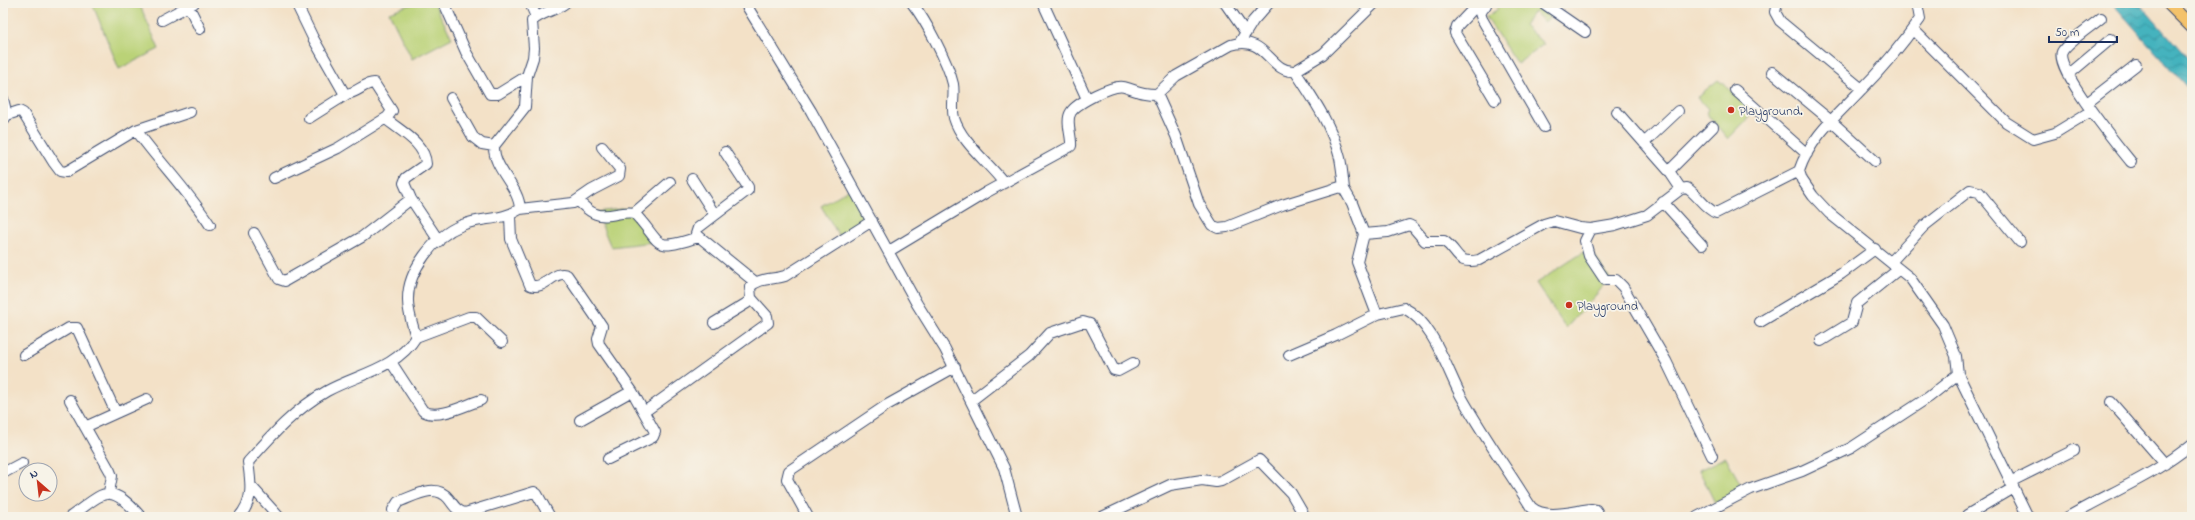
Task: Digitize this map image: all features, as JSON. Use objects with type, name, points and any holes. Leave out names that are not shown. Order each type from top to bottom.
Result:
[{"type":"main road","points":[[2168,3],[2192,27]]},
{"type":"street","points":[[296,3],[340,88],[347,94]]},
{"type":"street","points":[[444,3],[466,52],[490,94],[498,94],[526,76]]},
{"type":"street","points":[[530,3],[536,17]]},
{"type":"street","points":[[520,209],[518,196],[496,158],[494,146],[525,107],[526,76],[533,58],[532,21],[536,17],[557,9],[565,3]]},
{"type":"street","points":[[745,3],[810,111],[955,367],[1004,468],[1017,517]]},
{"type":"street","points":[[912,3],[925,24],[952,80],[954,91],[952,106],[958,126],[1004,183]]},
{"type":"street","points":[[1043,3],[1044,10],[1087,99]]},
{"type":"street","points":[[1225,3],[1246,33]]},
{"type":"street","points":[[1240,42],[1253,21],[1269,3]]},
{"type":"street","points":[[889,251],[1004,183],[1071,146],[1069,120],[1071,112],[1087,99],[1113,88],[1123,87],[1145,94],[1157,94],[1176,76],[1231,45],[1240,42],[1250,43],[1258,47],[1282,68],[1295,71],[1324,54],[1375,3]]},
{"type":"street","points":[[1543,3],[1585,32]]},
{"type":"street","points":[[1778,3],[1775,12],[1780,21],[1862,89]]},
{"type":"street","points":[[1364,234],[1383,232],[1409,225],[1413,227],[1425,241],[1444,241],[1461,260],[1468,262],[1479,260],[1544,224],[1554,221],[1591,229],[1638,218],[1654,210],[1681,189],[1687,188],[1691,190],[1710,211],[1716,213],[1799,171],[1822,130],[1830,120],[1862,89],[1891,57],[1913,29],[1920,19],[1917,3]]},
{"type":"street","points":[[162,20],[190,4],[200,29]]},
{"type":"street","points":[[1482,4],[1458,26],[1454,33],[1495,100]]},
{"type":"street","points":[[1482,4],[1480,13],[1482,19],[1544,127]]},
{"type":"street","points":[[2101,18],[2062,53],[2061,60],[2068,75],[2089,107],[2131,162]]},
{"type":"street","points":[[1913,29],[2000,117],[2033,139],[2055,133],[2089,107],[2136,65]]},
{"type":"street","points":[[2068,75],[2111,39]]},
{"type":"street","points":[[1295,71],[1316,104],[1331,134],[1340,159],[1344,189],[1352,203],[1364,234],[1357,262],[1372,307],[1378,314]]},
{"type":"street","points":[[1772,72],[1875,160]]},
{"type":"street","points":[[274,178],[338,148],[386,118],[392,111],[374,83],[369,83],[354,93],[347,94],[309,118]]},
{"type":"street","points":[[1736,90],[1808,154]]},
{"type":"street","points":[[1157,94],[1176,136],[1199,204],[1212,225],[1218,228],[1227,227],[1282,204],[1340,188],[1344,189]]},
{"type":"street","points":[[451,98],[473,137],[482,144],[494,146]]},
{"type":"street","points":[[3,99],[5,118],[19,110],[23,112],[51,159],[63,172],[76,168],[112,143],[136,130],[190,112]]},
{"type":"street","points":[[1644,144],[1678,111]]},
{"type":"street","points":[[1617,112],[1669,171],[1681,189]]},
{"type":"street","points":[[386,118],[415,142],[425,160],[425,166],[404,181],[411,199],[439,240]]},
{"type":"street","points":[[1669,171],[1713,127]]},
{"type":"street","points":[[136,130],[157,159],[199,208],[210,225]]},
{"type":"street","points":[[416,337],[408,301],[411,284],[416,270],[428,251],[439,240],[462,225],[510,216],[520,209],[578,201],[592,190],[615,179],[621,173],[620,169],[602,147]]},
{"type":"street","points":[[726,152],[748,187],[748,190],[698,228],[696,232],[698,237],[755,282]]},
{"type":"street","points":[[1799,171],[1802,180],[1813,196],[1829,213],[1910,278],[1943,325],[1956,356],[1958,374],[2028,517]]},
{"type":"street","points":[[692,179],[715,215]]},
{"type":"street","points":[[634,213],[670,182]]},
{"type":"street","points":[[1891,262],[1924,226],[1970,190],[1979,192],[2020,242]]},
{"type":"street","points":[[254,233],[279,279],[285,281],[362,236],[411,199]]},
{"type":"street","points":[[578,201],[593,212],[602,216],[629,212],[634,213],[658,242],[664,245],[672,246],[698,237]]},
{"type":"street","points":[[1664,202],[1702,245]]},
{"type":"street","points":[[510,216],[510,239],[530,285],[539,286],[560,274],[567,275],[602,326],[598,339],[599,344],[632,391],[655,432],[653,437],[608,459]]},
{"type":"street","points":[[714,323],[748,304],[751,298],[750,287],[755,282],[761,279],[774,280],[785,276],[872,221]]},
{"type":"street","points":[[1591,229],[1585,241],[1589,256],[1605,280],[1616,280],[1623,287],[1666,361],[1712,456]]},
{"type":"street","points":[[1760,322],[1842,274],[1875,249]]},
{"type":"street","points":[[1821,341],[1852,322],[1858,303],[1899,269]]},
{"type":"street","points":[[644,412],[768,323],[767,316],[751,298]]},
{"type":"street","points":[[1289,355],[1378,314],[1404,308],[1414,316],[1434,339],[1461,395],[1531,507],[1537,513],[1545,515],[1591,509],[1596,510],[1600,517]]},
{"type":"street","points":[[239,517],[250,500],[251,486],[248,462],[276,431],[298,410],[326,392],[391,362],[409,349],[416,337],[469,317],[476,317],[502,342]]},
{"type":"street","points":[[972,400],[1029,356],[1050,333],[1083,322],[1090,324],[1114,370],[1118,371],[1133,363]]},
{"type":"street","points":[[24,355],[69,328],[77,328],[116,413]]},
{"type":"street","points":[[391,362],[423,412],[428,415],[438,414],[481,400]]},
{"type":"street","points":[[808,517],[787,479],[789,471],[887,405],[955,367]]},
{"type":"street","points":[[1697,517],[1751,489],[1802,471],[1851,448],[1928,397],[1958,374]]},
{"type":"street","points":[[580,420],[632,391]]},
{"type":"street","points":[[85,428],[146,398]]},
{"type":"street","points":[[70,400],[110,471],[112,476],[109,492]]},
{"type":"street","points":[[2111,402],[2165,464]]},
{"type":"street","points":[[2068,517],[2165,464],[2192,444]]},
{"type":"street","points":[[1967,515],[2012,485],[2074,450]]},
{"type":"street","points":[[1102,517],[1170,485],[1202,480],[1216,482],[1221,481],[1259,460],[1291,493],[1305,517]]},
{"type":"street","points":[[3,473],[18,465]]},
{"type":"street","points":[[251,486],[279,517]]},
{"type":"street","points":[[394,517],[393,510],[398,502],[431,490],[439,490],[458,511],[465,513],[534,492],[537,494],[550,517]]},
{"type":"street","points":[[70,517],[98,496],[109,492],[117,495],[131,506],[141,517]]},
{"type":"green space","points":[[92,3],[139,3],[159,49],[119,69]]},
{"type":"green space","points":[[415,3],[434,3],[452,38],[412,59],[389,12]]},
{"type":"green space","points":[[1545,3],[1556,10],[1545,22],[1534,12],[1524,25],[1544,44],[1517,64],[1486,17],[1498,9],[1493,4]]},
{"type":"green space","name":"Playground.","points":[[1718,80],[1756,110],[1728,139],[1706,113],[1708,109],[1697,97]]},
{"type":"green space","points":[[853,187],[872,221],[841,239],[821,206]]},
{"type":"green space","points":[[637,207],[653,242],[611,247],[596,212]]},
{"type":"green space","name":"Playground","points":[[1590,248],[1610,279],[1566,328],[1536,283]]},
{"type":"green space","points":[[1726,457],[1743,489],[1715,503],[1699,470]]},
{"type":"water","points":[[2112,3],[2140,3],[2192,63],[2192,93]]},
{"type":"place","name":"Playground.","points":[[1731,110]]},
{"type":"place","name":"Playground","points":[[1569,305]]}]
